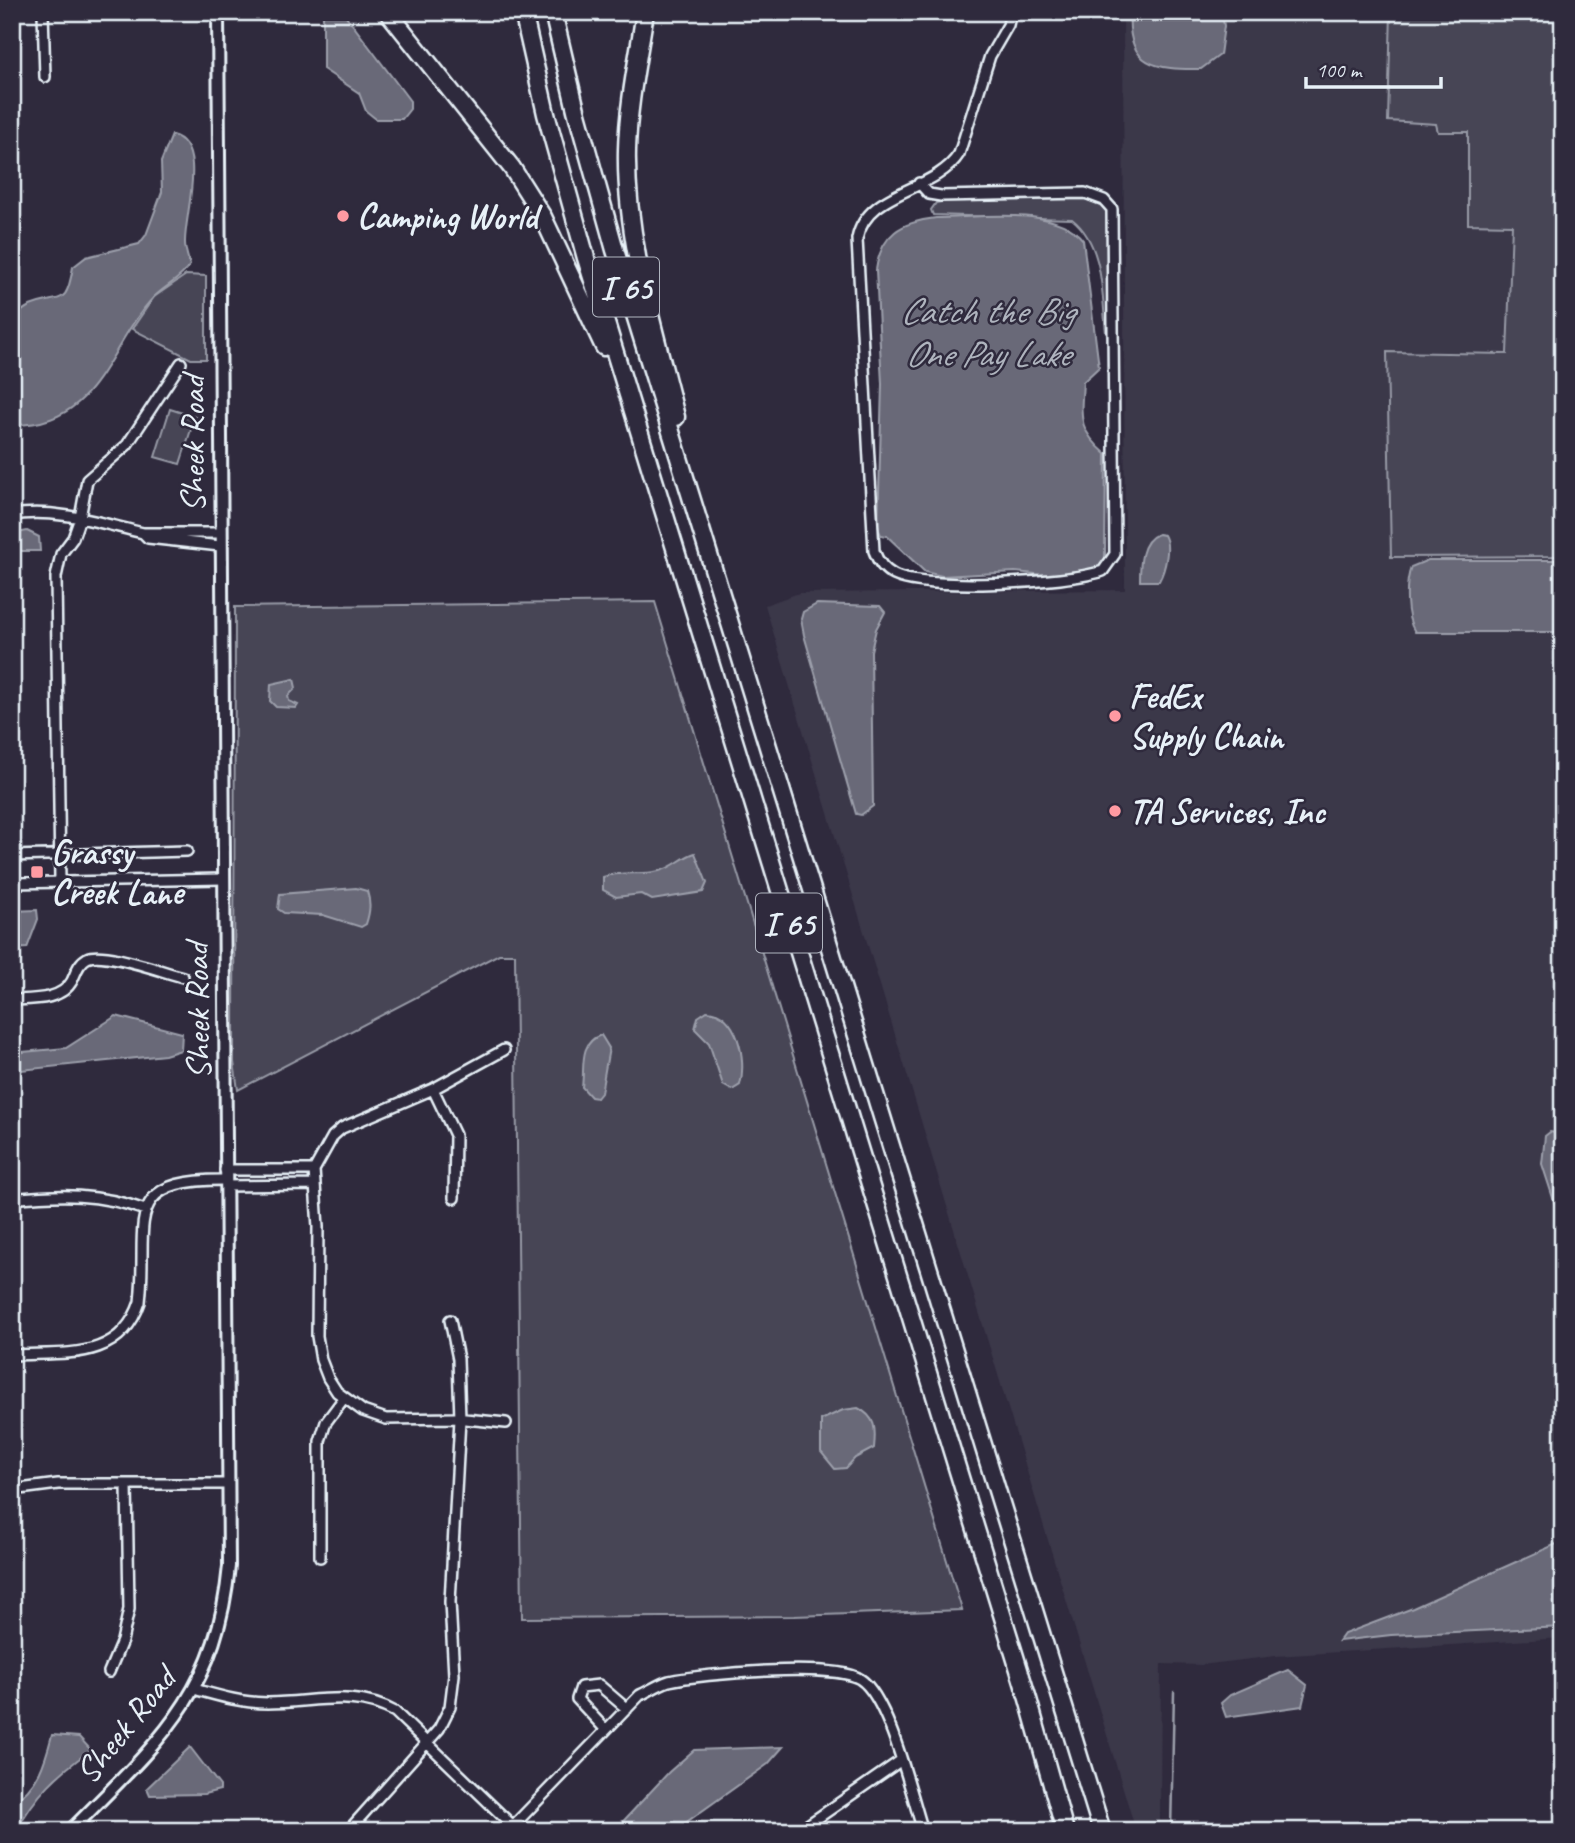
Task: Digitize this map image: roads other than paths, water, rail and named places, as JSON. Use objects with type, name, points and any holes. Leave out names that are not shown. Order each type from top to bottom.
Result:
[{"type":"highway","points":[[388,12],[512,168],[543,217],[565,258],[630,404]]},
{"type":"highway","name":"I 65","points":[[523,12],[545,114],[630,404],[1028,1699],[1065,1831]]},
{"type":"highway","name":"I 65","points":[[554,12],[576,110],[615,250],[1102,1831]]},
{"type":"highway","points":[[645,12],[628,131],[632,222],[709,559]]},
{"type":"street","points":[[43,12],[45,77]]},
{"type":"street","name":"Sheek Road","points":[[70,1831],[141,1760],[179,1714],[215,1643],[226,1600],[228,1484],[218,12]]},
{"type":"street","points":[[919,183],[929,194],[942,196],[1085,193],[1104,200],[1112,209],[1115,554],[1102,571],[1062,581],[919,582],[896,576],[878,561],[869,485],[857,239],[866,216],[875,208],[919,183],[952,165],[959,154],[990,56],[1009,25],[1011,12]]},
{"type":"street","points":[[60,881],[56,577],[61,554],[73,538],[87,480],[127,445],[181,363]]},
{"type":"street","points":[[12,515],[50,513],[80,517],[143,533],[220,533]]},
{"type":"street","points":[[143,533],[148,538],[165,541],[220,546]]},
{"type":"street","points":[[12,856],[187,851]]},
{"type":"street","points":[[12,883],[223,879]]},
{"type":"street","points":[[12,1000],[44,999],[60,993],[70,984],[80,964],[89,957],[103,956],[183,977]]},
{"type":"street","points":[[504,1051],[433,1089],[342,1128],[333,1136],[314,1170],[319,1348],[328,1378],[344,1398],[363,1411],[386,1419],[460,1419],[506,1423]]},
{"type":"street","points":[[433,1089],[455,1136],[454,1198]]},
{"type":"street","points":[[225,1179],[314,1170]]},
{"type":"street","points":[[12,1355],[98,1348],[120,1336],[135,1315],[140,1302],[145,1210],[155,1196],[175,1182],[189,1179],[225,1179],[315,1185]]},
{"type":"street","points":[[12,1199],[79,1194],[118,1200],[145,1210]]},
{"type":"street","points":[[348,1831],[439,1729],[453,1692],[454,1655],[450,1602],[460,1419],[458,1359],[450,1320]]},
{"type":"street","points":[[320,1557],[320,1441],[326,1422],[344,1398]]},
{"type":"street","points":[[12,1490],[58,1484],[228,1484]]},
{"type":"street","points":[[108,1672],[122,1641],[129,1609],[127,1484]]},
{"type":"street","points":[[194,1689],[240,1702],[353,1697],[377,1702],[395,1712],[516,1828],[640,1695],[667,1682],[727,1674],[828,1670],[861,1679],[884,1710],[923,1831]]},
{"type":"street","points":[[606,1730],[577,1699],[581,1686],[599,1685],[627,1709]]},
{"type":"street","points":[[799,1831],[900,1760]]},
{"type":"water","points":[[323,12],[343,12],[410,101],[410,109],[402,119],[376,119],[366,111],[359,93],[323,69]]},
{"type":"water","points":[[1130,12],[1222,12],[1224,26],[1220,55],[1201,69],[1170,68],[1147,61],[1133,44]]},
{"type":"water","points":[[172,135],[183,141],[192,166],[185,243],[190,265],[182,275],[154,297],[138,317],[83,399],[64,413],[41,422],[12,425],[12,319],[28,307],[65,294],[73,267],[86,257],[139,244],[146,235],[162,192],[161,162]]},
{"type":"water","name":"Catch the Big One Pay Lake","points":[[936,218],[1035,218],[1071,229],[1083,240],[1099,367],[1083,382],[1082,414],[1085,429],[1106,454],[1105,559],[1101,566],[1057,576],[1015,572],[942,576],[925,572],[887,536],[881,535],[878,528],[882,384],[876,270],[883,247],[895,232],[913,223]]},
{"type":"water","points":[[27,531],[39,537],[40,551],[12,551],[12,534]]},
{"type":"water","points":[[1164,535],[1167,545],[1161,576],[1159,581],[1140,581],[1144,548],[1152,537]]},
{"type":"water","points":[[1428,560],[1563,560],[1563,632],[1415,632],[1408,609],[1409,574],[1411,567]]},
{"type":"water","points":[[817,604],[880,606],[885,612],[876,629],[871,651],[873,806],[861,815],[856,814],[804,635],[801,619],[803,612]]},
{"type":"water","points":[[294,679],[296,688],[288,696],[289,701],[298,705],[296,708],[276,707],[270,701],[271,684]]},
{"type":"water","points":[[695,853],[707,883],[703,892],[652,900],[641,894],[616,897],[603,890],[603,877],[659,871]]},
{"type":"water","points":[[356,888],[367,891],[369,900],[366,924],[361,927],[323,915],[284,913],[278,909],[280,894]]},
{"type":"water","points":[[37,910],[38,919],[27,948],[12,949],[12,911]]},
{"type":"water","points":[[707,1011],[726,1020],[738,1039],[742,1075],[740,1085],[732,1090],[723,1085],[709,1043],[695,1029],[698,1017]]},
{"type":"water","points":[[116,1016],[182,1033],[181,1050],[165,1055],[12,1071],[12,1053],[66,1048]]},
{"type":"water","points":[[601,1035],[609,1048],[601,1093],[597,1098],[591,1097],[582,1087],[583,1064],[589,1044]]},
{"type":"water","points":[[1550,1132],[1563,1134],[1563,1229],[1542,1164],[1545,1136]]},
{"type":"water","points":[[858,1408],[868,1415],[874,1424],[874,1448],[855,1458],[846,1468],[835,1469],[821,1452],[821,1420],[843,1410]]},
{"type":"water","points":[[1563,1541],[1563,1627],[1391,1635],[1339,1641],[1344,1634],[1413,1608]]},
{"type":"water","points":[[1288,1670],[1307,1685],[1302,1706],[1226,1717],[1221,1703],[1230,1695]]},
{"type":"water","points":[[52,1735],[79,1737],[91,1750],[48,1786],[31,1806],[16,1831],[12,1831],[12,1803],[34,1782]]},
{"type":"water","points":[[190,1747],[220,1786],[220,1790],[204,1794],[150,1795],[147,1788]]},
{"type":"water","points":[[783,1747],[768,1764],[674,1831],[614,1831],[669,1772],[694,1750]]},
{"type":"waterway","points":[[1171,1831],[1174,1692]]},
{"type":"place","name":"Camping World","points":[[343,216]]},
{"type":"place","name":"FedEx Supply Chain","points":[[1115,716]]},
{"type":"place","name":"TA Services, Inc","points":[[1115,811]]},
{"type":"place","name":"Grassy Creek Lane","points":[[37,872]]}]
